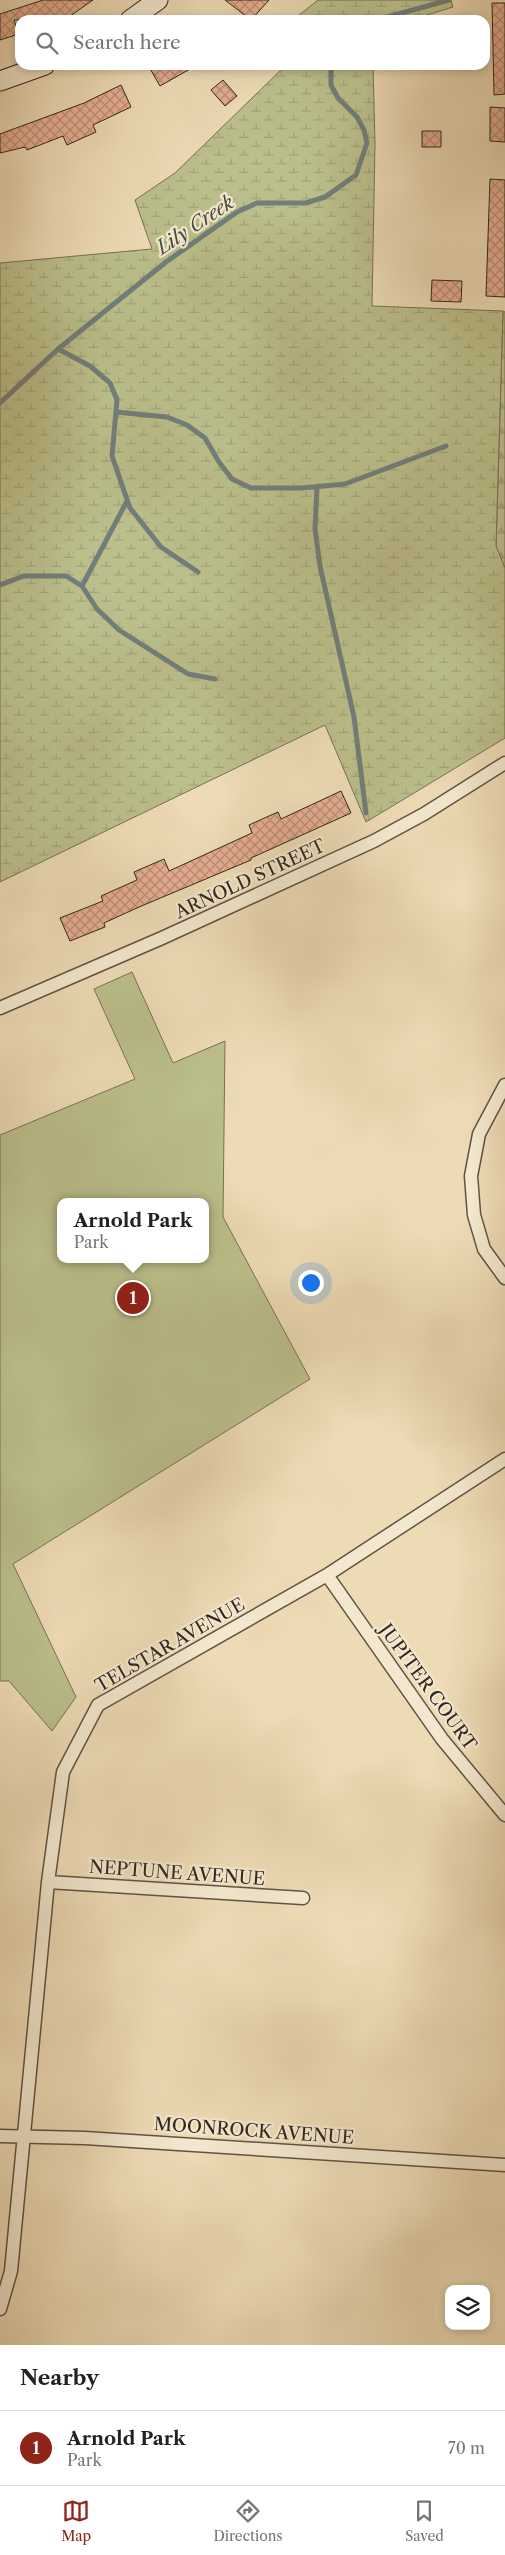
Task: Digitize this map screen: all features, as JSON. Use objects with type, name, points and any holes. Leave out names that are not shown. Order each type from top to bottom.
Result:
[{"type":"street","points":[[137,15],[158,0]]},
{"type":"street","points":[[0,81],[31,70]]},
{"type":"street","name":"ARNOLD STREET","points":[[0,1008],[162,938],[374,841],[424,814],[505,762]]},
{"type":"street","points":[[505,1085],[479,1134],[472,1176],[474,1215],[484,1249],[505,1278]]},
{"type":"street","name":"TELSTAR AVENUE","points":[[0,2309],[11,2271],[48,1882],[63,1772],[98,1705],[327,1575],[505,1459]]},
{"type":"street","name":"JUPITER COURT","points":[[327,1575],[442,1739],[505,1816]]},
{"type":"street","name":"NEPTUNE AVENUE","points":[[48,1882],[303,1898]]},
{"type":"street","name":"MOONROCK AVENUE","points":[[0,2136],[85,2138],[505,2165]]},
{"type":"green space","points":[[318,0],[451,0],[453,7],[427,15],[299,15]]},
{"type":"green space","points":[[281,70],[373,70],[375,144],[372,306],[503,311],[496,546],[505,568],[505,738],[366,822],[325,725],[0,882],[0,263],[152,249],[135,200],[175,173]]},
{"type":"green space","points":[[503,311],[505,312],[505,568],[496,546]]},
{"type":"green space","points":[[132,972],[173,1063],[225,1041],[223,1217],[310,1379],[13,1564],[76,1697],[52,1731],[9,1681],[0,1681],[0,1135],[135,1079],[94,989]]},
{"type":"building","points":[[43,0],[93,0],[71,15],[15,15],[15,35],[0,40],[0,14]]},
{"type":"building","points":[[225,0],[269,0],[256,15],[244,15]]},
{"type":"building","points":[[492,3],[505,3],[505,94],[494,95]]},
{"type":"building","points":[[151,70],[188,70],[160,86]]},
{"type":"building","points":[[223,80],[237,96],[225,106],[211,90]]},
{"type":"building","points":[[121,85],[131,107],[93,125],[96,132],[67,145],[63,136],[27,150],[25,147],[0,153],[0,134],[84,103]]},
{"type":"building","points":[[490,107],[505,108],[505,142],[490,141]]},
{"type":"building","points":[[422,131],[441,131],[441,147],[422,147]]},
{"type":"building","points":[[490,179],[505,180],[505,297],[486,296]]},
{"type":"building","points":[[432,280],[462,281],[461,302],[431,301]]},
{"type":"building","points":[[341,791],[351,813],[251,858],[251,860],[139,907],[104,923],[105,927],[70,941],[60,918],[103,901],[101,896],[137,880],[134,872],[164,859],[169,871],[252,833],[249,825],[278,812],[281,819]]},
{"type":"waterway","name":"Lily Creek","points":[[394,15],[449,0]]},
{"type":"waterway","name":"Lily Creek","points":[[0,403],[58,349],[166,262],[237,212],[257,203],[306,203],[325,197],[356,175],[367,143],[364,130],[357,117],[338,98],[331,85],[331,70]]},
{"type":"waterway","points":[[58,349],[90,366],[110,383],[117,400],[112,456],[130,508],[161,547],[198,572]]},
{"type":"waterway","points":[[116,412],[167,417],[187,425],[205,438],[219,462],[232,479],[251,488],[302,488],[345,484],[446,446]]},
{"type":"waterway","points":[[317,487],[315,529],[320,566],[354,717],[366,813]]},
{"type":"waterway","points":[[82,586],[127,501]]},
{"type":"waterway","points":[[0,585],[24,576],[66,576],[82,586],[97,609],[119,630],[188,674],[215,679]]},
{"type":"place","name":"Arnold Park","points":[[133,1298]]}]
